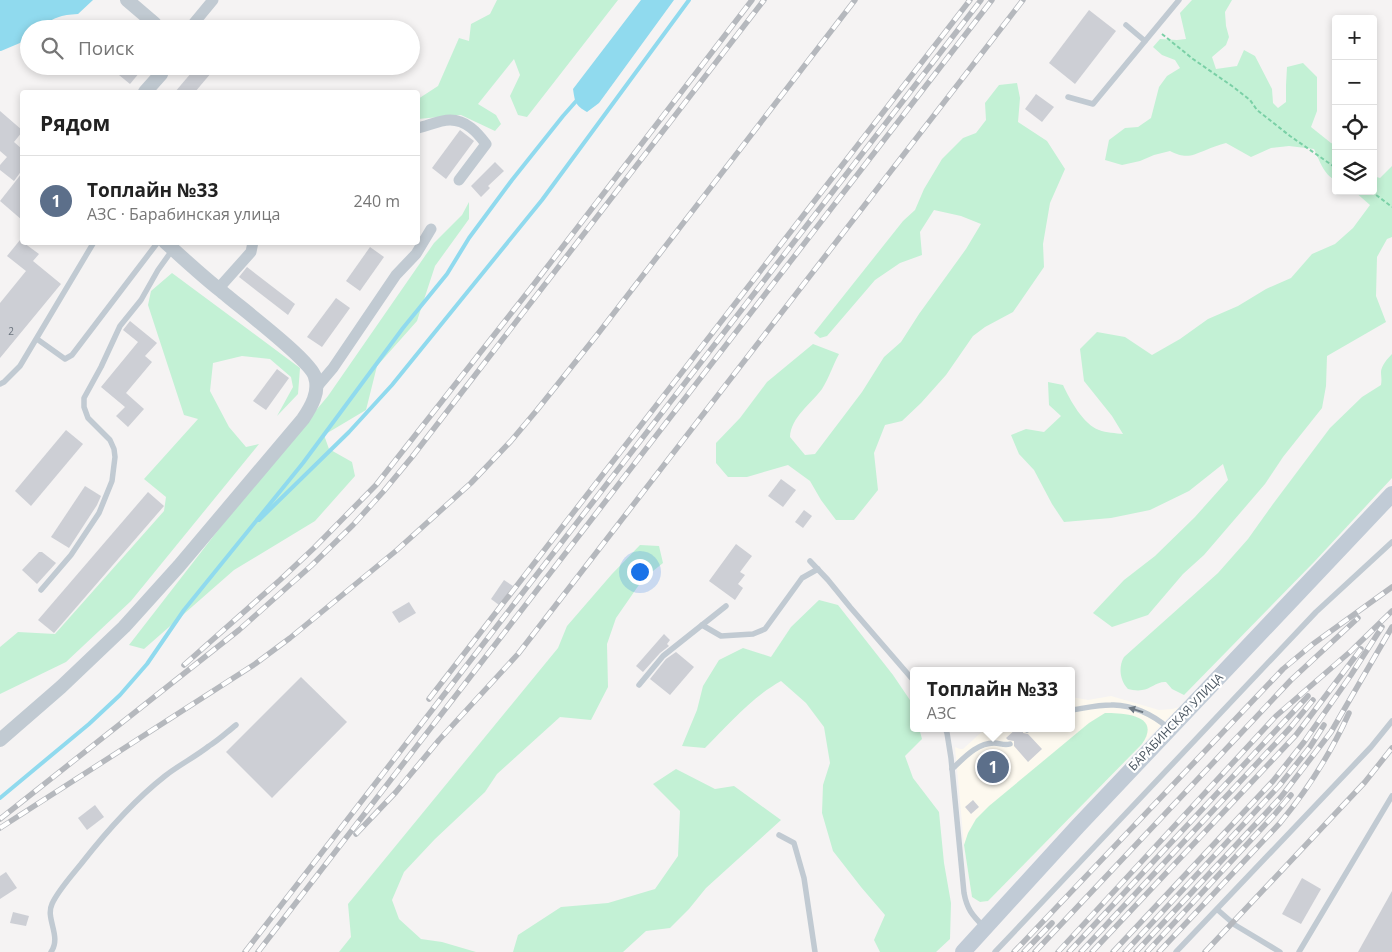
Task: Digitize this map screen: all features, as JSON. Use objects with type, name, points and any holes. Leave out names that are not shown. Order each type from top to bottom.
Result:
[{"type":"main road","name":"БАРАБИНСКАЯ УЛИЦА","points":[[963,952],[1078,826],[1392,494]]},
{"type":"street","points":[[127,0],[150,20]]},
{"type":"street","points":[[195,20],[212,0]]},
{"type":"street","points":[[147,90],[160,75]]},
{"type":"street","points":[[420,127],[449,120],[461,122],[478,132],[486,144],[459,180]]},
{"type":"street","points":[[316,388],[333,368],[396,275],[416,254],[432,229]]},
{"type":"street","points":[[218,289],[251,252],[253,245]]},
{"type":"street","points":[[0,740],[61,687],[124,626],[180,566],[303,419],[313,402],[316,388],[315,376],[308,365],[169,246]]},
{"type":"lane","points":[[1068,97],[1092,104],[1179,0]]},
{"type":"lane","points":[[1126,25],[1145,40]]},
{"type":"lane","points":[[0,384],[20,366],[92,245]]},
{"type":"lane","points":[[37,339],[65,359],[72,355],[156,245]]},
{"type":"lane","points":[[41,590],[71,555],[99,513],[112,481],[114,449],[110,440],[88,418],[84,408],[84,398],[120,326],[141,300],[169,246]]},
{"type":"lane","points":[[994,952],[1316,612],[1392,542]]},
{"type":"lane","points":[[810,561],[910,676]]},
{"type":"lane","points":[[702,625],[720,636],[753,634],[765,629],[802,578],[818,569]]},
{"type":"lane","points":[[639,685],[663,656],[678,642],[726,606]]},
{"type":"lane","points":[[1075,710],[1113,704],[1150,714],[1169,729]]},
{"type":"lane","points":[[1176,952],[1371,747],[1392,721]]},
{"type":"lane","points":[[51,952],[55,942],[54,926],[50,913],[51,905],[96,845],[118,819],[165,776],[211,746],[236,725]]},
{"type":"lane","points":[[947,732],[966,904],[972,915],[985,928]]},
{"type":"lane","points":[[952,769],[972,751],[982,745],[993,743],[1006,746],[1010,744]]},
{"type":"lane","points":[[1299,952],[1392,796]]},
{"type":"lane","points":[[779,834],[794,843],[804,878],[815,952]]},
{"type":"lane","points":[[1219,911],[1232,922],[1280,952]]},
{"type":"path","points":[[1156,28],[1193,59],[1250,100],[1257,110],[1290,136],[1332,165]]},
{"type":"path","points":[[1376,195],[1392,207]]},
{"type":"shaded area","points":[[1111,696],[1159,710],[1179,707],[988,901],[980,902],[972,897],[964,845],[955,747],[963,749],[982,732],[1075,732],[1075,698],[1088,700]]},
{"type":"green space","points":[[497,0],[618,0],[527,117],[518,115],[510,96],[520,75],[514,59],[478,104],[496,115],[501,124],[495,131],[461,115],[420,119],[420,98],[438,86],[459,38],[469,41],[471,24],[490,14]]},
{"type":"green space","points":[[1192,0],[1232,0],[1225,12],[1229,37],[1226,45],[1212,57],[1216,69],[1237,66],[1244,50],[1255,56],[1272,89],[1273,103],[1278,108],[1286,102],[1287,67],[1303,63],[1317,77],[1317,111],[1311,127],[1332,143],[1332,178],[1325,171],[1314,149],[1289,146],[1271,148],[1251,157],[1226,143],[1188,156],[1170,151],[1122,165],[1105,160],[1109,140],[1125,128],[1138,127],[1151,118],[1159,87],[1167,76],[1180,68],[1175,60],[1162,55],[1153,47],[1160,39],[1186,39],[1180,13]]},
{"type":"green space","points":[[1017,83],[1020,98],[1018,122],[1047,141],[1065,169],[1050,203],[1043,244],[1044,267],[1013,312],[985,327],[973,336],[946,375],[921,403],[902,421],[885,425],[874,453],[878,490],[854,520],[836,520],[810,481],[788,465],[747,477],[728,477],[716,463],[716,443],[740,418],[767,382],[813,344],[839,354],[822,389],[802,411],[791,430],[790,437],[805,455],[815,454],[862,392],[884,357],[901,342],[966,249],[981,224],[961,216],[934,210],[920,232],[922,255],[900,263],[875,280],[827,336],[820,338],[814,333],[903,221],[915,210],[924,189],[942,159],[963,138],[976,133],[986,120],[985,103],[999,85]]},
{"type":"green space","points":[[1392,166],[1392,237],[1387,239],[1377,257],[1376,296],[1386,322],[1327,356],[1326,386],[1322,408],[1283,457],[1265,484],[1204,555],[1183,574],[1148,615],[1112,627],[1093,613],[1124,580],[1155,556],[1195,517],[1228,480],[1223,464],[1189,491],[1150,510],[1111,518],[1064,522],[1034,470],[1019,454],[1011,435],[1026,429],[1044,432],[1061,416],[1049,405],[1048,382],[1063,385],[1082,417],[1093,427],[1105,432],[1123,434],[1112,416],[1084,381],[1080,349],[1097,332],[1125,337],[1152,355],[1180,339],[1208,319],[1238,306],[1266,289],[1291,278],[1312,254],[1335,244],[1353,228],[1370,205],[1359,195],[1377,195],[1377,177],[1380,178]]},
{"type":"green space","points":[[469,202],[469,219],[435,266],[417,321],[377,366],[366,410],[324,435],[329,449],[352,462],[355,476],[315,521],[234,570],[144,649],[129,645],[250,489],[328,396],[434,243],[462,215]]},
{"type":"green space","points":[[172,273],[300,368],[298,394],[277,416],[293,387],[291,377],[270,359],[242,356],[213,363],[210,391],[229,427],[246,447],[259,444],[131,601],[66,662],[0,694],[0,647],[18,632],[55,634],[164,511],[166,497],[144,479],[198,419],[184,415],[148,305],[151,291]]},
{"type":"green space","points":[[1392,354],[1392,478],[1315,561],[1184,695],[1172,689],[1166,682],[1142,690],[1128,689],[1123,682],[1121,674],[1121,665],[1124,657],[1218,573],[1248,539],[1330,428],[1362,397],[1381,385],[1382,367]]},
{"type":"green space","points":[[640,545],[659,546],[663,563],[643,579],[616,618],[607,644],[608,687],[591,720],[560,717],[497,774],[485,792],[435,839],[404,872],[392,900],[399,919],[421,939],[442,942],[476,952],[339,952],[351,937],[348,904],[558,648],[567,626]]},
{"type":"green space","points":[[819,600],[838,605],[893,675],[910,700],[910,732],[920,732],[922,739],[905,756],[913,778],[939,812],[944,863],[951,903],[950,939],[936,952],[880,952],[874,940],[885,915],[833,851],[822,813],[823,785],[830,763],[824,727],[806,703],[781,681],[750,703],[705,748],[682,746],[697,710],[703,686],[719,660],[743,648],[771,657],[791,627]]},
{"type":"green space","points":[[1105,713],[1130,715],[1144,721],[1147,727],[1147,734],[1142,744],[988,901],[980,902],[972,897],[964,845],[976,819],[1089,723]]},
{"type":"green space","points":[[676,769],[715,789],[734,786],[781,820],[706,888],[670,928],[646,931],[623,952],[513,952],[518,935],[561,907],[608,903],[655,889],[678,856],[680,811],[653,784]]},
{"type":"water","points":[[0,0],[93,0],[78,14],[58,17],[53,20],[20,20],[20,43],[0,51]]},
{"type":"water","points":[[641,0],[674,0],[599,103],[587,112],[576,103],[573,89]]},
{"type":"building","points":[[1089,10],[1116,31],[1075,84],[1049,63]]},
{"type":"building","points":[[119,75],[138,75],[130,84]]},
{"type":"building","points":[[189,75],[209,75],[197,90],[177,90]]},
{"type":"building","points":[[1036,94],[1054,107],[1042,122],[1025,109]]},
{"type":"building","points":[[0,111],[20,128],[20,134],[14,142],[20,147],[20,173],[14,181],[0,170],[0,165],[7,157],[0,151]]},
{"type":"building","points":[[460,130],[474,141],[446,179],[432,168]]},
{"type":"building","points":[[495,162],[504,171],[488,186],[490,188],[481,197],[471,186]]},
{"type":"building","points":[[20,176],[20,218],[0,201]]},
{"type":"building","points":[[20,240],[20,245],[27,245],[39,254],[33,261],[61,284],[0,358],[0,303],[26,271],[7,256]]},
{"type":"building","points":[[370,247],[384,257],[360,291],[346,281]]},
{"type":"building","points":[[247,267],[295,304],[288,315],[239,277]]},
{"type":"building","points":[[336,298],[350,308],[322,347],[307,337]]},
{"type":"building","points":[[130,321],[157,343],[145,356],[152,362],[126,393],[144,409],[128,427],[116,416],[125,407],[101,387],[138,342],[123,330]]},
{"type":"building","points":[[277,369],[289,378],[266,410],[253,401]]},
{"type":"building","points":[[66,430],[83,444],[31,506],[15,491]]},
{"type":"building","points":[[781,479],[796,490],[783,507],[768,496]]},
{"type":"building","points":[[85,486],[101,496],[69,548],[51,537]]},
{"type":"building","points":[[148,492],[164,506],[54,633],[38,620]]},
{"type":"building","points":[[804,510],[812,516],[803,528],[795,522]]},
{"type":"building","points":[[736,544],[752,556],[740,572],[745,575],[738,584],[743,588],[735,600],[709,581]]},
{"type":"building","points":[[39,552],[42,552],[56,563],[37,584],[22,570]]},
{"type":"building","points":[[504,580],[513,586],[499,605],[491,599]]},
{"type":"building","points":[[409,602],[416,613],[399,623],[392,612]]},
{"type":"building","points":[[664,634],[670,640],[667,644],[669,646],[643,672],[636,666]]},
{"type":"building","points":[[676,652],[694,667],[670,695],[650,679],[666,659]]},
{"type":"building","points":[[301,677],[347,722],[272,798],[226,752]]},
{"type":"building","points":[[1013,732],[1023,732],[1028,734],[1042,749],[1028,762],[1014,746],[1014,741],[1006,738]]},
{"type":"building","points":[[992,750],[1011,770],[994,785],[976,764]]},
{"type":"building","points":[[973,800],[979,807],[971,814],[965,807]]},
{"type":"building","points":[[95,805],[104,817],[87,830],[78,818]]},
{"type":"building","points":[[6,872],[17,888],[0,899],[0,876]]},
{"type":"building","points":[[1302,878],[1321,889],[1301,924],[1282,914]]},
{"type":"building","points":[[1392,891],[1392,952],[1358,952]]},
{"type":"building","points":[[13,912],[29,916],[26,926],[10,923]]},
{"type":"waterway","points":[[259,520],[349,432],[392,385],[542,200],[689,0]]},
{"type":"waterway","points":[[0,798],[89,724],[120,695],[147,664],[184,610],[303,463],[403,328],[447,274],[469,238],[512,180],[578,99]]},
{"type":"railway","points":[[184,665],[280,580],[376,485],[531,288],[752,0]]},
{"type":"railway","points":[[0,819],[239,630],[311,566],[353,525],[412,457],[764,0]]},
{"type":"railway","points":[[0,828],[255,664],[290,638],[397,550],[471,483],[511,441],[597,335],[855,0]]},
{"type":"railway","points":[[429,699],[970,0]]},
{"type":"railway","points":[[245,952],[981,0]]},
{"type":"railway","points":[[258,952],[992,0]]},
{"type":"railway","points":[[356,834],[396,792],[439,740],[518,654],[1023,0]]},
{"type":"railway","points":[[1014,952],[1283,669],[1313,644],[1392,587]]},
{"type":"railway","points":[[1058,952],[1276,716],[1351,651],[1392,611]]},
{"type":"railway","points":[[1035,952],[1291,680],[1358,618]]},
{"type":"railway","points":[[1113,952],[1273,781],[1304,742],[1382,627]]},
{"type":"railway","points":[[1136,952],[1281,797],[1331,732],[1392,627]]},
{"type":"railway","points":[[1092,952],[1296,735],[1361,649]]},
{"type":"railway","points":[[1069,952],[1308,696]]},
{"type":"railway","points":[[1081,952],[1290,728],[1313,700]]},
{"type":"railway","points":[[1159,952],[1280,823],[1327,756],[1349,713]]},
{"type":"railway","points":[[1125,952],[1279,786],[1310,747],[1324,725]]},
{"type":"railway","points":[[1205,952],[1365,782],[1392,748]]},
{"type":"railway","points":[[1147,952],[1291,795]]},
{"type":"railway","points":[[1024,952],[1052,923]]},
{"type":"place","name":"Топлайн №33","points":[[993,767]]}]
